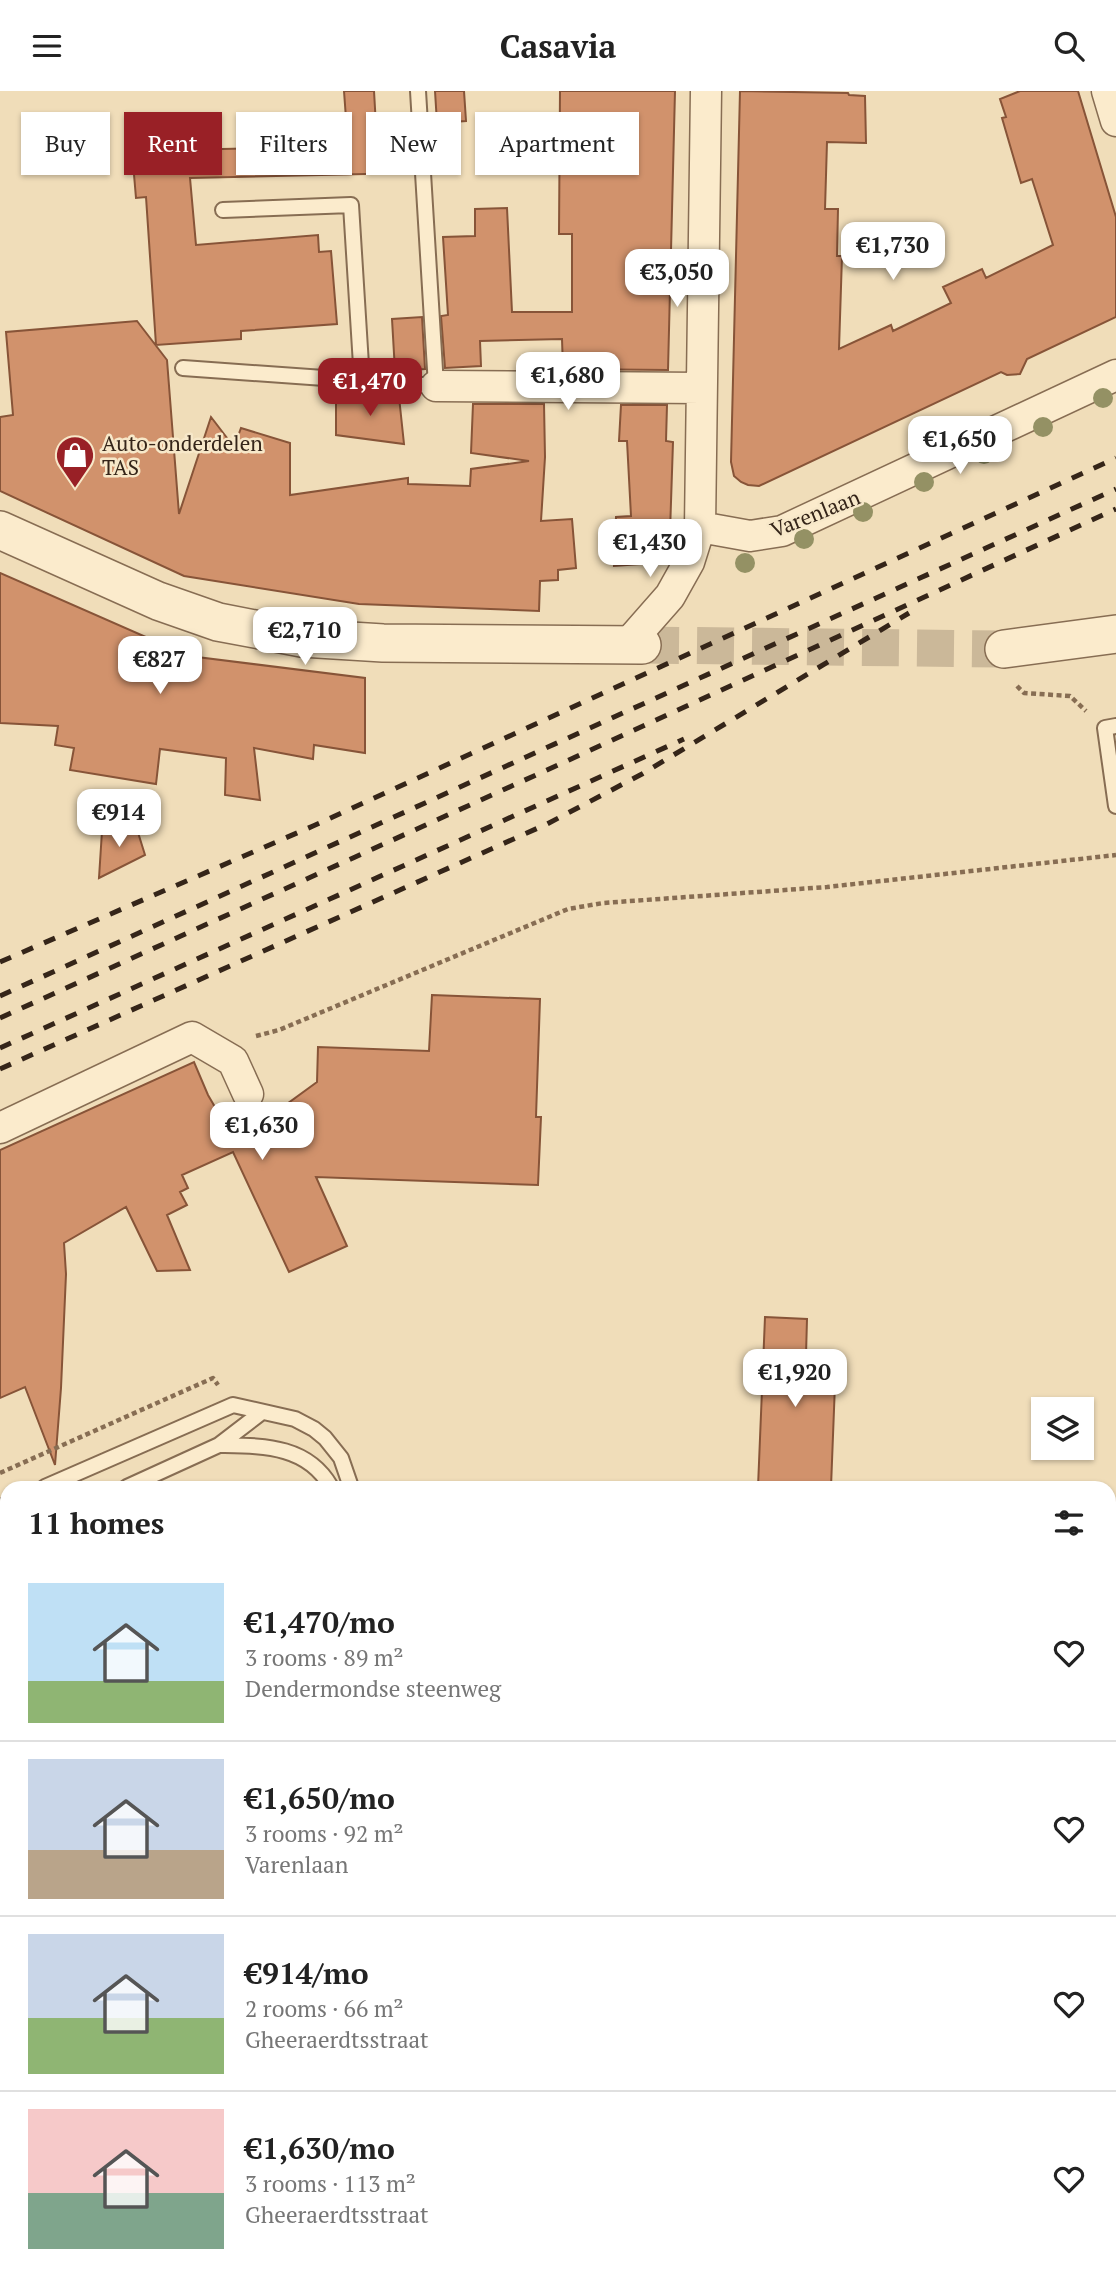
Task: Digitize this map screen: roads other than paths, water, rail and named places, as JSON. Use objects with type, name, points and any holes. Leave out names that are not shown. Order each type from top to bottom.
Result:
[{"type":"street","points":[[0,530],[182,610],[218,622],[302,638],[383,643],[634,645],[670,596],[689,562],[700,527],[706,91]]},
{"type":"street","points":[[1107,91],[1116,121]]},
{"type":"street","name":"Varenlaan","points":[[700,527],[750,536],[782,531],[1116,375]]},
{"type":"street","points":[[436,386],[701,388]]},
{"type":"street","points":[[1009,665],[1116,634]]},
{"type":"street","points":[[0,1128],[192,1037],[233,1061],[248,1094]]},
{"type":"lane","points":[[183,368],[436,386],[418,91]]},
{"type":"lane","points":[[223,210],[351,205],[362,381]]},
{"type":"lane","points":[[1111,727],[1116,806]]},
{"type":"lane","points":[[59,1481],[233,1405],[295,1419],[325,1437],[341,1458],[349,1481]]},
{"type":"lane","points":[[140,1481],[219,1445],[262,1412]]},
{"type":"lane","points":[[219,1445],[273,1447],[296,1455],[318,1470],[326,1481]]},
{"type":"tunnel","points":[[642,645],[1004,649]]},
{"type":"railway","points":[[0,962],[313,826],[1116,458]]},
{"type":"railway","points":[[0,996],[1116,489]]},
{"type":"railway","points":[[0,1018],[1116,509]]},
{"type":"railway","points":[[0,1069],[547,824],[642,774],[909,613]]},
{"type":"railway","points":[[0,1048],[684,739]]},
{"type":"place","name":"Auto-onderdelen TAS","points":[[75,489]]}]
